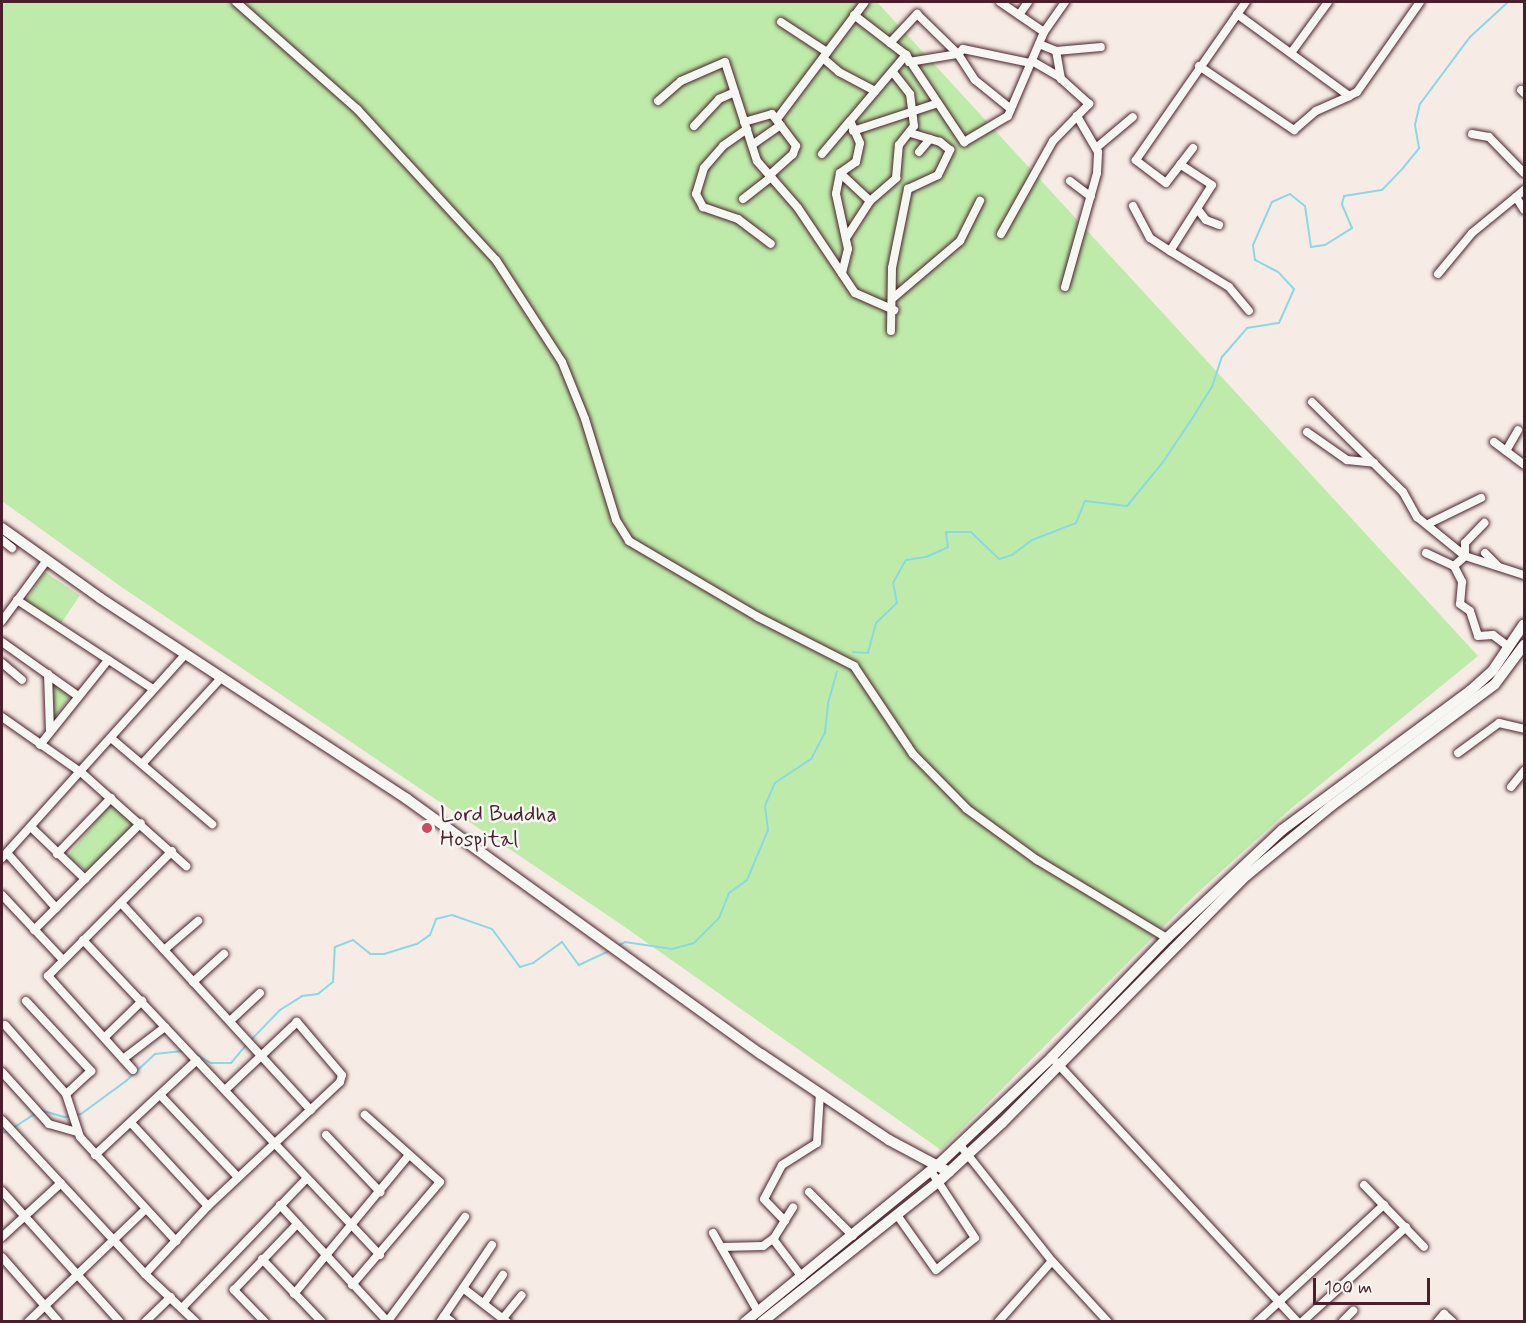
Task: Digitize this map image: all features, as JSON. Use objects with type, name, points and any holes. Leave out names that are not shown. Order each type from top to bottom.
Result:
[{"type":"street","points":[[236,2],[357,109],[496,260],[562,362],[585,419],[597,468],[621,533],[636,546],[758,617],[854,666],[913,754],[966,809],[1037,860],[1167,938]]},
{"type":"street","points":[[752,145],[779,122],[865,2]]},
{"type":"street","points":[[1000,2],[1044,32]]},
{"type":"street","points":[[1019,15],[1028,2]]},
{"type":"street","points":[[891,331],[894,310],[892,268],[908,189],[938,175],[950,150],[1008,116],[1044,32],[1065,2]]},
{"type":"street","points":[[1193,148],[1166,183],[1136,156],[1246,2]]},
{"type":"street","points":[[1291,53],[1328,2]]},
{"type":"street","points":[[1199,66],[1294,130],[1316,111],[1357,92],[1420,2]]},
{"type":"street","points":[[890,43],[917,14],[958,54],[975,80],[1011,109]]},
{"type":"street","points":[[1237,14],[1349,96]]},
{"type":"street","points":[[854,15],[907,58],[964,142]]},
{"type":"street","points":[[780,22],[825,55],[839,72],[875,91]]},
{"type":"street","points":[[1039,44],[1056,51],[1101,46]]},
{"type":"street","points":[[822,154],[875,91],[907,58],[958,54],[963,49],[1031,62],[1059,77],[1089,102],[1053,141],[1001,234]]},
{"type":"street","points":[[1056,51],[1059,77]]},
{"type":"street","points":[[658,101],[681,81],[725,62],[757,161],[798,208],[855,293],[894,310]]},
{"type":"street","points":[[846,238],[870,201],[896,178],[899,145],[911,134],[913,111],[910,94],[893,72]]},
{"type":"street","points":[[694,126],[715,102],[735,92]]},
{"type":"street","points":[[853,131],[938,103]]},
{"type":"street","points":[[743,199],[796,149],[779,122],[770,113],[745,126],[710,160],[697,181],[696,194],[703,207],[738,219],[771,243]]},
{"type":"street","points":[[1065,287],[1097,173],[1096,148],[1077,116]]},
{"type":"street","points":[[1096,148],[1133,117]]},
{"type":"street","points":[[842,273],[848,252],[836,194],[840,173],[856,162],[860,143],[850,121]]},
{"type":"street","points":[[911,134],[930,139],[950,150]]},
{"type":"street","points":[[1472,134],[1489,137],[1524,173]]},
{"type":"street","points":[[919,152],[930,139]]},
{"type":"street","points":[[1170,251],[1199,211],[1212,185],[1180,164]]},
{"type":"street","points":[[840,173],[870,201]]},
{"type":"street","points":[[1070,181],[1091,197]]},
{"type":"street","points":[[1438,274],[1472,233],[1524,190]]},
{"type":"street","points":[[1516,197],[1524,210]]},
{"type":"street","points":[[893,298],[960,242],[980,201]]},
{"type":"street","points":[[1133,206],[1150,238],[1229,287],[1249,311]]},
{"type":"street","points":[[1199,211],[1206,220],[1219,225]]},
{"type":"street","points":[[1312,402],[1403,492],[1418,517],[1430,523],[1465,556],[1524,575]]},
{"type":"street","points":[[1506,451],[1518,430]]},
{"type":"street","points":[[1307,432],[1347,460],[1374,463]]},
{"type":"street","points":[[1494,442],[1524,465]]},
{"type":"street","points":[[1430,523],[1481,498]]},
{"type":"street","points":[[1454,566],[1465,556],[1465,543],[1484,523]]},
{"type":"street","points":[[2,528],[185,655],[398,793],[604,942],[889,1140],[935,1168],[949,1172]]},
{"type":"street","points":[[2,540],[12,548]]},
{"type":"street","points":[[1426,553],[1454,566],[1462,582],[1460,604],[1470,611],[1478,636],[1493,635],[1509,647]]},
{"type":"street","points":[[1485,553],[1502,569]]},
{"type":"street","points":[[2,621],[47,560]]},
{"type":"street","points":[[17,600],[153,689]]},
{"type":"street","points":[[745,1322],[760,1317],[938,1182],[968,1155],[1167,938],[1282,830],[1470,691],[1493,670],[1524,624]]},
{"type":"street","points":[[2,642],[78,696]]},
{"type":"street","points":[[760,1317],[802,1277],[935,1168],[1055,1061],[1246,876],[1331,806],[1487,690],[1524,645]]},
{"type":"street","points":[[56,908],[4,856],[82,773],[185,655]]},
{"type":"street","points":[[40,746],[108,660]]},
{"type":"street","points":[[2,663],[22,680]]},
{"type":"street","points":[[48,674],[50,731]]},
{"type":"street","points":[[142,764],[221,678]]},
{"type":"street","points":[[2,717],[40,746],[82,773],[141,823],[186,866]]},
{"type":"street","points":[[1458,753],[1499,723],[1524,728]]},
{"type":"street","points":[[111,738],[212,824]]},
{"type":"street","points":[[1511,787],[1524,771]]},
{"type":"street","points":[[57,854],[111,798]]},
{"type":"street","points":[[34,930],[141,823]]},
{"type":"street","points":[[32,828],[86,879]]},
{"type":"street","points":[[133,1070],[48,976],[172,851]]},
{"type":"street","points":[[2,895],[63,960]]},
{"type":"street","points":[[121,903],[311,1110]]},
{"type":"street","points":[[164,950],[198,921]]},
{"type":"street","points":[[83,940],[275,1142],[351,1227],[380,1255]]},
{"type":"street","points":[[194,982],[224,954]]},
{"type":"street","points":[[230,1021],[260,993]]},
{"type":"street","points":[[26,1000],[91,1071],[66,1094]]},
{"type":"street","points":[[105,1037],[142,1001]]},
{"type":"street","points":[[145,1274],[208,1206],[340,1082],[342,1075],[297,1022],[225,1090]]},
{"type":"street","points":[[5,1025],[66,1094],[76,1129],[95,1155],[176,1241]]},
{"type":"street","points":[[123,1059],[165,1027]]},
{"type":"street","points":[[95,1155],[161,1096],[195,1058]]},
{"type":"street","points":[[1055,1061],[1300,1322],[1406,1227]]},
{"type":"street","points":[[2,1072],[51,1125],[76,1129]]},
{"type":"street","points":[[785,1221],[764,1199],[782,1166],[817,1143],[820,1093]]},
{"type":"street","points":[[161,1096],[238,1177]]},
{"type":"street","points":[[352,1285],[380,1255],[440,1182],[365,1115]]},
{"type":"street","points":[[4,1122],[145,1274],[196,1322]]},
{"type":"street","points":[[132,1124],[208,1206]]},
{"type":"street","points":[[326,1135],[380,1192]]},
{"type":"street","points":[[960,1145],[1052,1261],[1108,1322]]},
{"type":"street","points":[[294,1294],[409,1155]]},
{"type":"street","points":[[897,1215],[936,1270],[975,1238],[938,1182],[935,1168]]},
{"type":"street","points":[[182,1308],[307,1178]]},
{"type":"street","points":[[2,1237],[61,1183]]},
{"type":"street","points":[[1364,1185],[1424,1247]]},
{"type":"street","points":[[2,1191],[75,1276],[120,1322]]},
{"type":"street","points":[[809,1192],[853,1236]]},
{"type":"street","points":[[280,1205],[352,1285],[388,1321],[465,1217]]},
{"type":"street","points":[[1257,1322],[1384,1205]]},
{"type":"street","points":[[721,1247],[754,1248],[772,1239],[793,1208]]},
{"type":"street","points":[[28,1322],[146,1209]]},
{"type":"street","points":[[265,1322],[234,1290],[297,1224]]},
{"type":"street","points":[[713,1233],[760,1317]]},
{"type":"street","points":[[772,1239],[802,1277]]},
{"type":"street","points":[[452,1322],[442,1319],[492,1245]]},
{"type":"street","points":[[2,1257],[58,1322]]},
{"type":"street","points":[[262,1259],[322,1322]]},
{"type":"street","points":[[998,1322],[1052,1261]]},
{"type":"street","points":[[484,1303],[503,1275]]},
{"type":"street","points":[[463,1288],[505,1319],[522,1295]]},
{"type":"street","points":[[145,1322],[171,1297]]},
{"type":"street","points":[[1342,1322],[1353,1311]]},
{"type":"street","points":[[1437,1322],[1444,1314],[1453,1322]]},
{"type":"green space","points":[[2,2],[877,2],[1478,656],[1288,811],[1194,896],[941,1150],[619,923],[120,586],[2,501]]},
{"type":"green space","points":[[45,572],[80,595],[60,625],[25,601]]},
{"type":"green space","points":[[51,679],[72,694],[51,722]]},
{"type":"green space","points":[[110,804],[135,824],[93,876],[68,856]]},
{"type":"waterway","points":[[853,652],[868,653],[876,623],[897,603],[893,583],[906,560],[926,557],[948,547],[946,532],[971,532],[999,559],[1012,555],[1032,540],[1076,523],[1085,501],[1127,506],[1163,462],[1193,417],[1212,387],[1222,357],[1247,328],[1279,323],[1294,289],[1278,272],[1255,260],[1253,245],[1272,202],[1290,194],[1305,206],[1311,247],[1325,245],[1352,228],[1342,204],[1344,196],[1382,190],[1403,168],[1419,148],[1415,125],[1420,104],[1470,37],[1508,2]]},
{"type":"waterway","points":[[618,946],[625,942],[672,949],[694,943],[719,918],[729,893],[747,880],[768,830],[765,806],[775,783],[811,759],[825,733],[828,703],[837,671]]},
{"type":"waterway","points":[[251,1040],[280,1010],[302,996],[318,994],[333,982],[335,947],[353,940],[370,954],[384,954],[417,944],[430,935],[436,919],[452,915],[492,929],[520,967],[533,963],[562,942],[579,965],[611,950]]},
{"type":"waterway","points":[[190,1051],[211,1063],[231,1063],[247,1044]]},
{"type":"waterway","points":[[40,1110],[65,1117],[81,1114],[126,1081],[155,1054],[185,1051]]},
{"type":"waterway","points":[[13,1128],[36,1113]]},
{"type":"waterway","points":[[2,1133],[8,1131]]},
{"type":"place","name":"Lord Buddha Hospital","points":[[427,828]]}]
